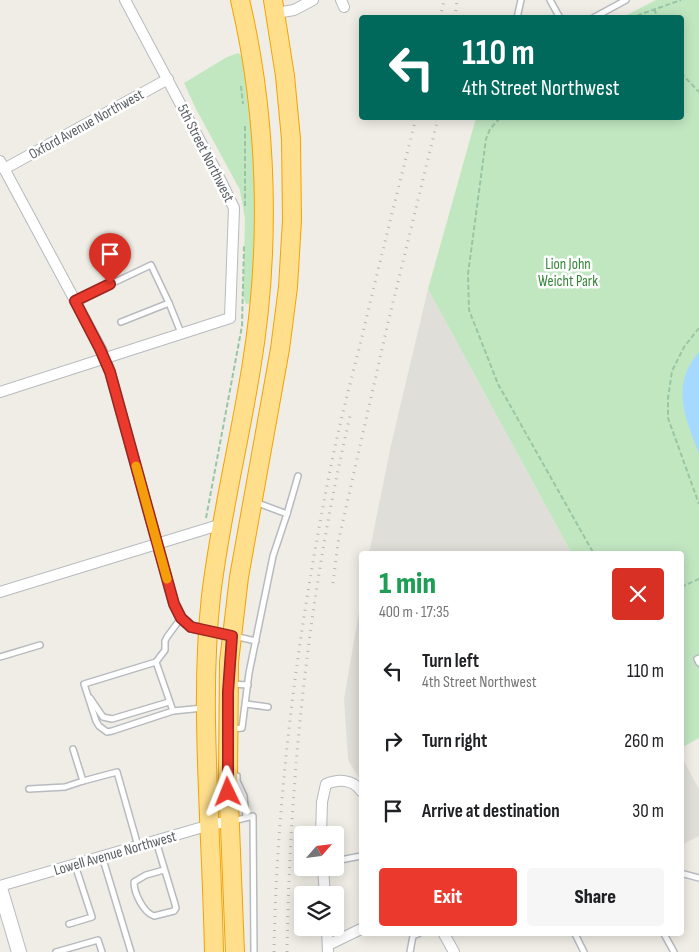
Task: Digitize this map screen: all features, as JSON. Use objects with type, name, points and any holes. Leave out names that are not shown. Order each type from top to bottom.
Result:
[{"type":"highway","points":[[214,952],[205,708],[208,630],[222,524],[255,345],[263,253],[263,189],[256,97],[240,0]]},
{"type":"highway","points":[[235,952],[238,820],[234,732],[228,683],[232,636],[252,502],[280,349],[288,287],[293,202],[291,139],[285,76],[275,6]]},
{"type":"street","name":"5th Street Northwest","points":[[125,0],[218,174],[234,208],[230,318],[181,334]]},
{"type":"street","points":[[275,6],[294,10],[313,0]]},
{"type":"street","name":"Oxford Avenue Northwest","points":[[2,165],[168,79]]},
{"type":"street","points":[[2,165],[105,359],[174,604],[181,618],[191,627],[232,636]]},
{"type":"street","points":[[0,392],[181,334]]},
{"type":"street","points":[[0,592],[222,524]]},
{"type":"street","points":[[321,826],[322,802],[326,784],[335,780],[346,781],[359,788]]},
{"type":"street","name":"Lowell Avenue Northwest","points":[[0,887],[210,825],[238,820]]},
{"type":"street","points":[[0,887],[4,914],[19,952]]},
{"type":"street","points":[[328,948],[359,930]]},
{"type":"street","points":[[445,936],[454,952]]},
{"type":"lane","points":[[518,15],[521,0]]},
{"type":"lane","points":[[550,0],[558,15]]},
{"type":"lane","points":[[598,15],[626,0]]},
{"type":"lane","points":[[75,301],[151,265],[181,334]]},
{"type":"lane","points":[[121,322],[169,303]]},
{"type":"lane","points":[[234,732],[242,728],[272,556],[298,476]]},
{"type":"lane","points":[[252,502],[286,514]]},
{"type":"lane","points":[[181,618],[167,637],[165,650],[156,662],[84,684],[96,721],[106,732],[173,711],[205,708]]},
{"type":"lane","points":[[232,636],[256,640]]},
{"type":"lane","points":[[0,656],[40,646]]},
{"type":"lane","points":[[699,658],[697,659],[699,663]]},
{"type":"lane","points":[[156,662],[173,711]]},
{"type":"lane","points":[[228,683],[248,685]]},
{"type":"lane","points":[[88,696],[103,716],[112,719],[169,702]]},
{"type":"lane","points":[[246,704],[268,707]]},
{"type":"lane","points":[[73,748],[83,782]]},
{"type":"lane","points":[[29,789],[65,787],[116,772],[138,846]]},
{"type":"lane","points":[[237,772],[236,781],[244,796],[238,820],[254,816],[254,952]]},
{"type":"lane","points":[[156,841],[176,908],[174,911],[157,916],[150,915],[134,889],[134,882],[140,877],[164,870]]},
{"type":"lane","points":[[102,856],[131,952]]},
{"type":"lane","points":[[344,859],[359,856]]},
{"type":"lane","points":[[69,924],[92,917],[75,864]]},
{"type":"lane","points":[[684,874],[699,878]]},
{"type":"lane","points":[[410,952],[413,936]]},
{"type":"lane","points":[[576,936],[584,952]]},
{"type":"lane","points":[[665,936],[674,952]]},
{"type":"lane","points":[[56,952],[98,940],[102,952]]},
{"type":"path","points":[[638,15],[681,0]]},
{"type":"path","points":[[654,9],[657,15]]},
{"type":"path","points":[[684,76],[699,92]]},
{"type":"path","points":[[498,120],[490,128],[486,139],[468,274],[469,310],[498,384],[592,551]]},
{"type":"path","points":[[699,328],[684,347],[672,370],[668,398],[668,418],[699,504]]},
{"type":"path","points":[[684,585],[699,579]]},
{"type":"shaded area","points":[[428,289],[570,551],[370,551],[391,445]]},
{"type":"shaded area","points":[[359,612],[359,778],[348,760],[344,699]]},
{"type":"shaded area","points":[[684,762],[699,789],[699,836],[684,844]]},
{"type":"green space","name":"Lion John Weicht Park","points":[[656,0],[699,0],[699,738],[684,746],[684,551],[570,551],[428,289],[475,120],[684,120],[684,15],[627,15]]},
{"type":"green space","points":[[238,53],[245,59],[257,187],[252,303],[246,304],[243,296],[245,219],[240,190],[184,83],[227,57]]},
{"type":"water","points":[[699,352],[699,453],[685,414],[683,389],[690,364]]},
{"type":"railway","points":[[441,15],[444,0]]},
{"type":"railway","points":[[455,15],[457,0]]},
{"type":"railway","points":[[274,952],[276,890],[285,767],[309,583],[338,432],[416,120]]},
{"type":"railway","points":[[333,583],[338,543],[387,327],[438,120]]},
{"type":"railway","points":[[287,952],[292,816],[304,680],[324,545],[351,412]]},
{"type":"slow traffic","points":[[136,466],[167,579]]},
{"type":"route","points":[[110,284],[75,301],[110,372],[174,604],[187,625],[232,636],[228,692],[228,792]]}]
